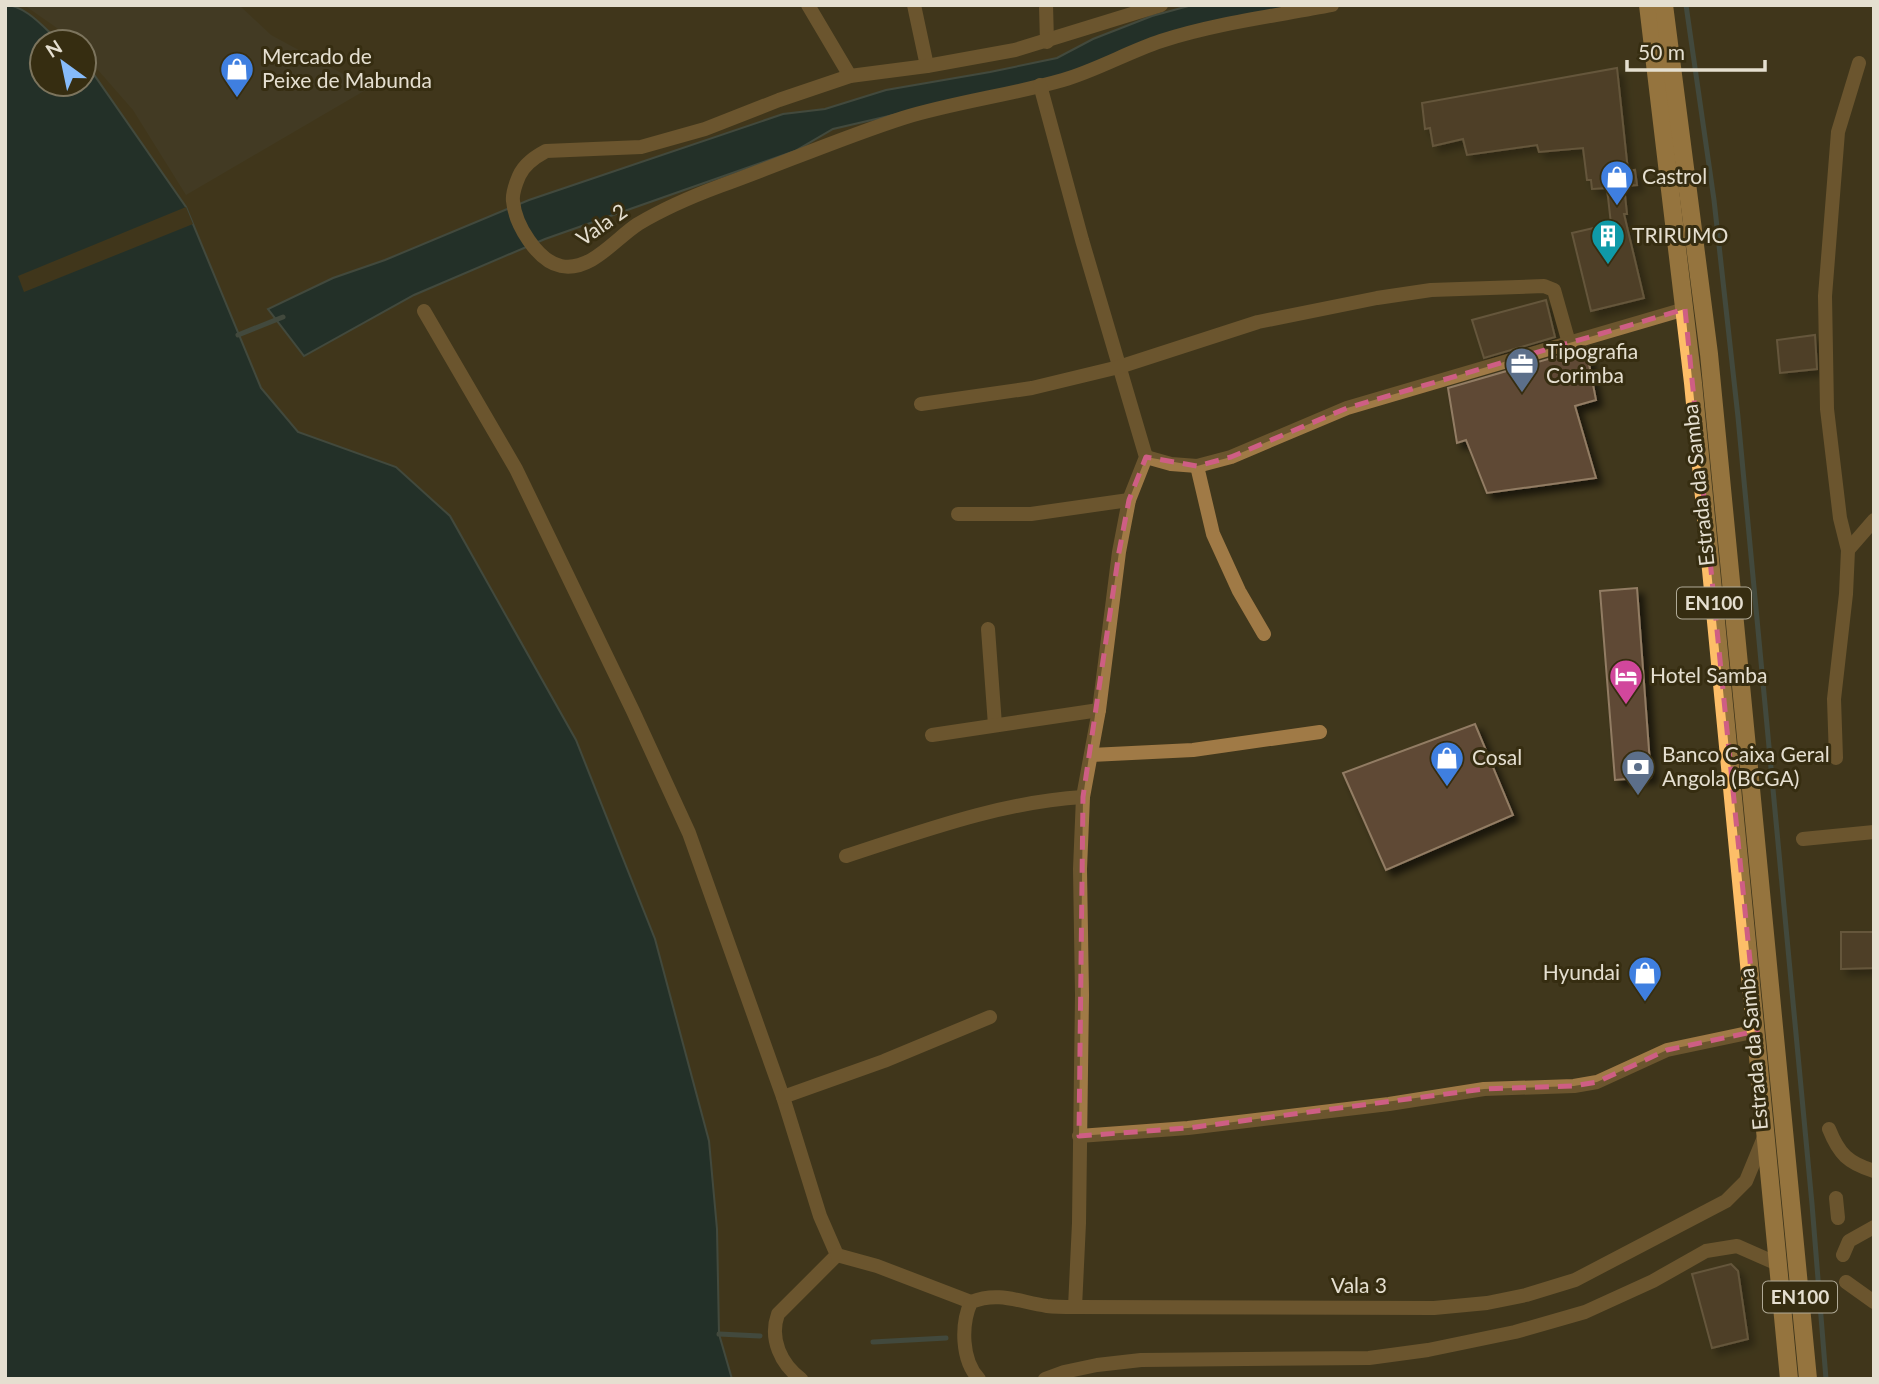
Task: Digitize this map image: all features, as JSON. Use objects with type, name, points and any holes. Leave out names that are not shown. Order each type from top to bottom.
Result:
[{"type":"main road","name":"Estrada da Samba","points":[[1652,6],[1685,309],[1789,1379]]},
{"type":"main road","name":"Estrada da Samba","points":[[1652,6],[1709,354],[1808,1379]]},
{"type":"street","points":[[807,5],[850,75]]},
{"type":"street","points":[[915,5],[927,66]]},
{"type":"street","points":[[1046,5],[1047,42]]},
{"type":"street","name":"Vala 2","points":[[1161,5],[1015,50],[927,66],[850,75],[705,129],[641,147],[545,151],[532,159],[521,171],[513,200],[524,232],[544,257],[561,266],[581,265],[639,223],[704,192],[828,144],[906,117],[1064,80],[1160,41],[1208,28],[1332,5]]},
{"type":"street","points":[[1836,758],[1834,699],[1845,606],[1848,550],[1840,518],[1827,409],[1825,296],[1838,132],[1859,63]]},
{"type":"street","points":[[1040,85],[1146,457],[1129,500],[1119,552],[1099,710],[1083,797],[1080,869],[1082,995],[1079,1223],[1075,1307]]},
{"type":"street","points":[[920,404],[1032,388],[1119,367],[1258,323],[1377,298],[1431,290],[1544,286],[1554,290],[1569,343]]},
{"type":"street","points":[[1146,457],[1171,464],[1197,466],[1231,457],[1347,408],[1685,309]]},
{"type":"street","points":[[424,311],[516,469],[689,833],[783,1097],[820,1216],[837,1255]]},
{"type":"street","points":[[1197,466],[1213,534],[1239,592],[1265,634]]},
{"type":"street","points":[[958,514],[1031,514],[1129,500]]},
{"type":"street","points":[[1848,550],[1874,520]]},
{"type":"street","points":[[988,629],[995,725]]},
{"type":"street","points":[[932,735],[1099,710]]},
{"type":"street","points":[[1091,755],[1193,750],[1320,732]]},
{"type":"street","points":[[846,856],[964,818],[1054,799],[1083,797]]},
{"type":"street","points":[[1803,839],[1874,832]]},
{"type":"street","points":[[783,1097],[884,1061],[990,1017]]},
{"type":"street","points":[[1079,1136],[1202,1126],[1389,1104],[1484,1089],[1574,1086],[1597,1082],[1667,1050],[1757,1031]]},
{"type":"street","points":[[1829,1129],[1836,1148],[1855,1165],[1874,1171]]},
{"type":"street","name":"Vala 3","points":[[968,1308],[984,1297],[1000,1295],[1048,1306],[1075,1307],[1434,1308],[1487,1303],[1526,1295],[1575,1280],[1726,1201],[1746,1181],[1766,1131]]},
{"type":"street","points":[[1836,1198],[1838,1218]]},
{"type":"street","points":[[1843,1255],[1849,1241],[1874,1227]]},
{"type":"street","points":[[1045,1379],[1064,1372],[1097,1372],[1141,1360],[1369,1358],[1428,1350],[1535,1327],[1585,1312],[1653,1281],[1715,1248],[1737,1245],[1778,1264]]},
{"type":"street","points":[[837,1255],[877,1266],[968,1308],[965,1352],[973,1373],[979,1379]]},
{"type":"street","points":[[801,1379],[778,1353],[774,1325],[778,1314],[837,1255]]},
{"type":"street","points":[[1846,1282],[1874,1302]]},
{"type":"highlighted area","points":[[1685,309],[1757,1031],[1667,1050],[1597,1082],[1574,1086],[1484,1089],[1188,1128],[1079,1136],[1083,797],[1119,552],[1129,500],[1146,457],[1197,466],[1231,457],[1347,408]]},
{"type":"shaded area","name":"Mercado de Peixe de Mabunda","points":[[24,5],[239,5],[271,35],[369,88],[186,195],[133,110],[98,70],[98,28],[57,28]]},
{"type":"water","points":[[5,5],[28,13],[45,28],[28,28],[28,98],[98,98],[98,80],[186,207],[261,388],[298,432],[396,467],[450,516],[576,740],[655,939],[709,1141],[717,1229],[719,1334],[732,1379],[5,1379]]},
{"type":"water","points":[[1192,5],[1298,5],[1065,75],[833,129],[795,151],[545,239],[414,295],[304,356],[268,309],[333,278],[385,260],[529,200],[783,114],[825,109],[886,90],[1057,58],[1093,39],[1152,16]]},
{"type":"pier","points":[[186,207],[193,224],[24,292],[18,276]]},
{"type":"building","points":[[1617,68],[1628,171],[1635,170],[1637,185],[1624,186],[1627,214],[1624,214],[1644,298],[1591,311],[1572,233],[1611,224],[1607,188],[1592,189],[1591,180],[1587,180],[1583,148],[1539,152],[1537,145],[1467,155],[1463,139],[1433,146],[1430,128],[1425,129],[1422,103]]},
{"type":"building","points":[[1546,300],[1555,337],[1484,358],[1472,320]]},
{"type":"building","points":[[1815,335],[1817,369],[1780,373],[1777,340]]},
{"type":"building","points":[[1586,348],[1596,400],[1575,406],[1596,478],[1487,493],[1466,440],[1457,443],[1448,388]]},
{"type":"building","points":[[1637,588],[1651,777],[1615,780],[1600,591]]},
{"type":"building","points":[[1475,724],[1513,815],[1386,870],[1343,773]]},
{"type":"building","points":[[1841,932],[1874,932],[1874,968],[1841,969]]},
{"type":"building","points":[[1731,1264],[1738,1271],[1748,1339],[1712,1348],[1692,1274]]},
{"type":"waterway","points":[[1686,5],[1714,200],[1738,417],[1826,1379]]},
{"type":"waterway","points":[[238,335],[283,317]]},
{"type":"waterway","points":[[719,1334],[760,1336]]},
{"type":"waterway","points":[[873,1342],[946,1338]]},
{"type":"place","name":"Mercado de Peixe de Mabunda","points":[[237,99]]},
{"type":"place","name":"Castrol","points":[[1617,207]]},
{"type":"place","name":"TRIRUMO","points":[[1608,266]]},
{"type":"place","name":"Tipografia Corimba","points":[[1522,394]]},
{"type":"place","name":"Hotel Samba","points":[[1626,706]]},
{"type":"place","name":"Cosal","points":[[1447,788]]},
{"type":"place","name":"Banco Caixa Geral Angola (BCGA)","points":[[1638,797]]},
{"type":"place","name":"Hyundai","points":[[1645,1003]]}]
